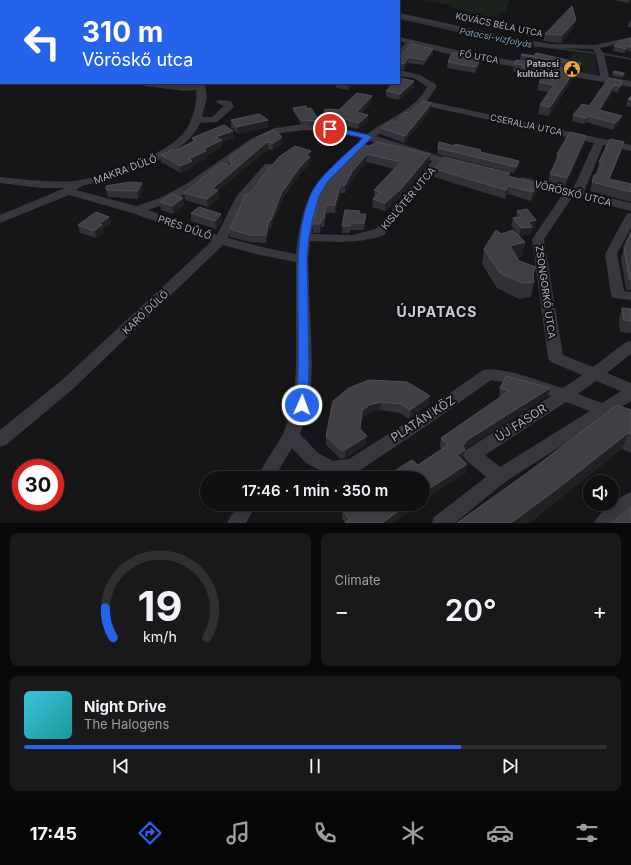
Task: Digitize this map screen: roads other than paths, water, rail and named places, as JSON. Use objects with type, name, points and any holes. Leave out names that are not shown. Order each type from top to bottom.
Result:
[{"type":"street","name":"KOVÁCS BÉLA UTCA","points":[[400,15],[515,40],[551,46],[595,47],[631,39]]},
{"type":"street","name":"FŐ UTCA","points":[[400,39],[465,55],[631,84]]},
{"type":"street","points":[[400,43],[431,47]]},
{"type":"street","points":[[400,54],[410,44]]},
{"type":"street","points":[[595,47],[600,54],[605,80]]},
{"type":"street","points":[[269,471],[291,436],[302,405],[304,364],[302,259],[304,237],[315,196],[325,180],[368,137],[420,102],[431,92],[432,86],[416,75],[400,73]]},
{"type":"street","points":[[153,84],[185,88],[200,85]]},
{"type":"street","name":"MAKRA DŰLŐ","points":[[0,180],[73,187],[157,158],[172,148],[191,130],[202,99],[200,85]]},
{"type":"street","points":[[195,120],[214,120],[229,107],[228,103],[221,102]]},
{"type":"street","name":"CSERALJA UTCA","points":[[420,102],[631,148]]},
{"type":"street","points":[[136,210],[159,203],[187,188],[256,140],[272,132],[298,128],[330,129],[368,137],[439,160],[470,168]]},
{"type":"street","points":[[573,193],[600,141]]},
{"type":"street","name":"KISLŐTÉR UTCA","points":[[304,237],[355,239],[368,238],[380,232],[439,160]]},
{"type":"street","name":"KARÓ DŰLŐ","points":[[0,440],[68,384],[221,240],[242,198],[270,166]]},
{"type":"street","name":"VÖRÖSKŐ UTCA","points":[[508,177],[631,207]]},
{"type":"street","points":[[92,181],[91,189],[93,198]]},
{"type":"street","points":[[0,219],[73,187]]},
{"type":"street","name":"PRÉS DŰLŐ","points":[[73,187],[93,198],[136,210],[221,240],[260,251],[302,259]]},
{"type":"street","name":"ZSONGORKŐ UTCA","points":[[573,193],[538,239],[556,358],[595,374]]},
{"type":"street","points":[[631,217],[611,254],[618,295],[631,296]]},
{"type":"street","points":[[565,395],[631,346]]},
{"type":"street","name":"PLATÁN KÖZ","points":[[291,436],[312,458],[331,468],[353,466],[380,446],[426,418],[488,374],[515,379],[565,395]]},
{"type":"street","points":[[595,374],[631,389]]},
{"type":"street","points":[[441,523],[499,477],[631,393]]},
{"type":"street","points":[[565,395],[631,421]]},
{"type":"street","name":"ÚJ FASOR","points":[[499,477],[472,456],[565,395]]},
{"type":"street","points":[[603,523],[631,500]]},
{"type":"street","points":[[236,523],[244,511]]},
{"type":"waterway","name":"Patacsi-vízfolyás","points":[[400,18],[508,42],[594,53]]},
{"type":"waterway","name":"Patacsi-vízfolyás","points":[[604,54],[631,59]]},
{"type":"place","name":"Patacsi kultúrház","points":[[572,69]]},
{"type":"district","name":"ÚJPATACS","points":[[437,312]]}]
